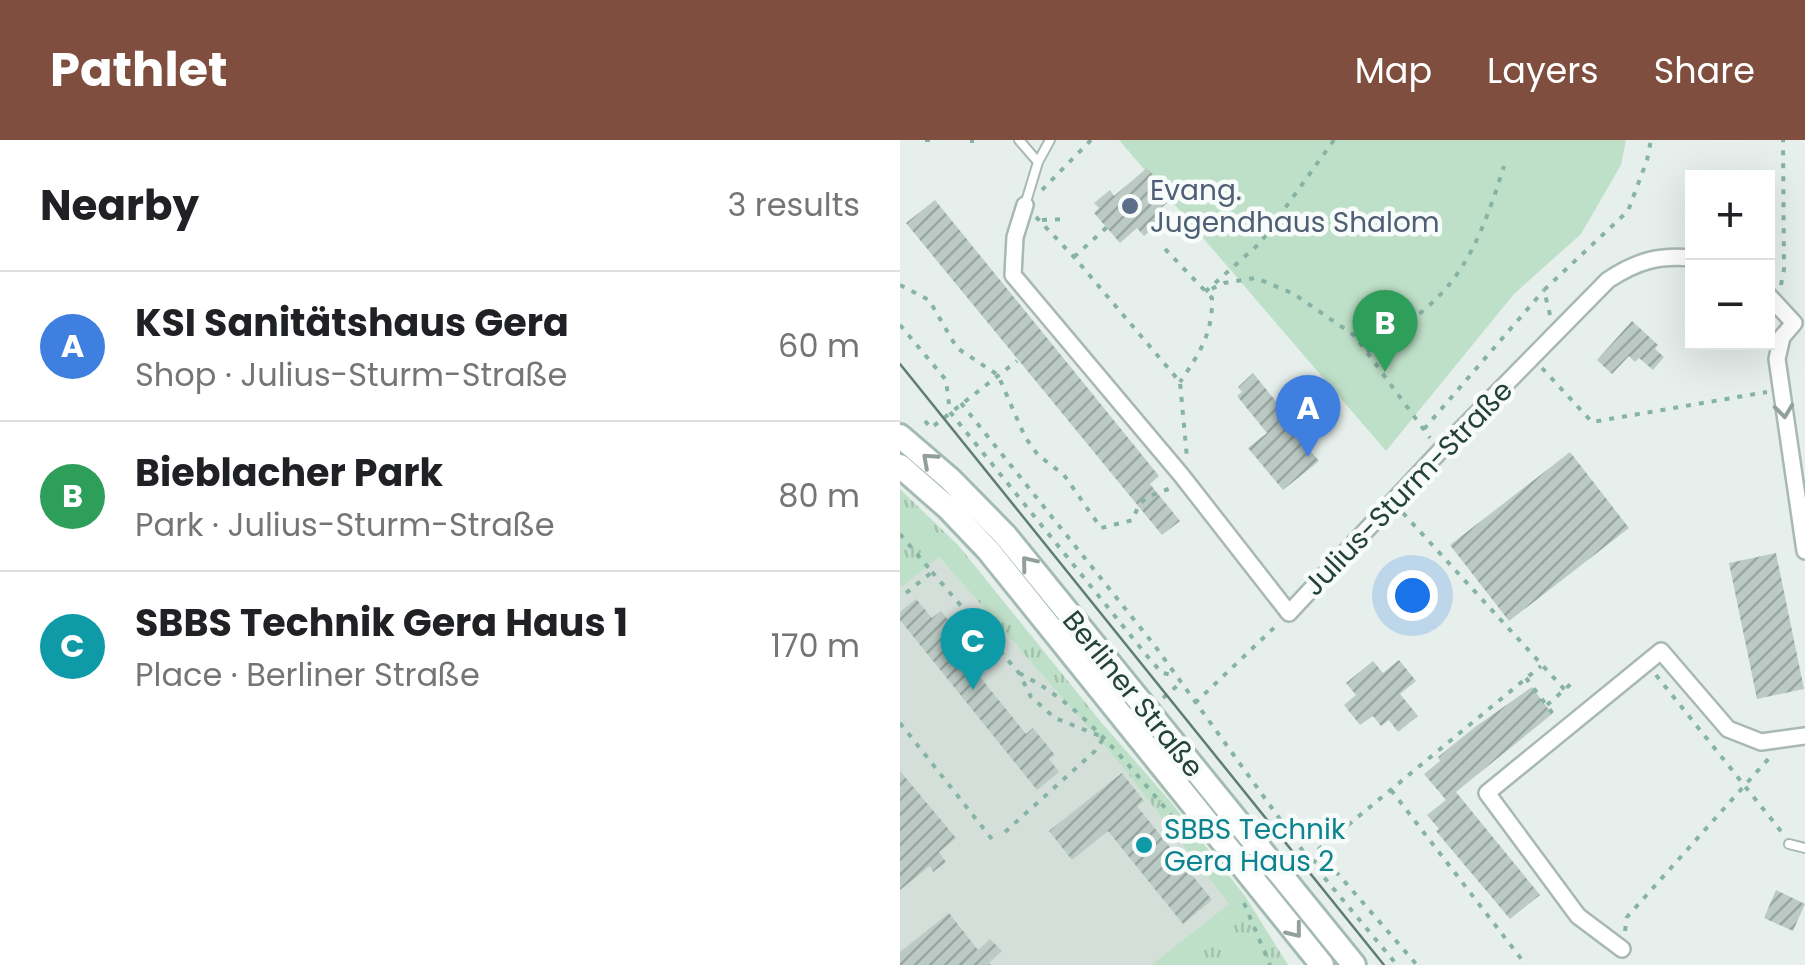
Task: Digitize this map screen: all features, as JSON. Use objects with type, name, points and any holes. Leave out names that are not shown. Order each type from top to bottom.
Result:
[{"type":"main road","name":"Berliner Straße","points":[[900,436],[950,479],[1005,535],[1354,965]]},
{"type":"main road","name":"Berliner Straße","points":[[900,466],[988,550],[1322,965]]},
{"type":"street","name":"Julius-Sturm-Straße","points":[[1025,205],[1015,238],[1013,276],[1182,476],[1289,613],[1608,280],[1632,264],[1656,257],[1685,258]]},
{"type":"street","points":[[1775,301],[1800,323],[1782,338],[1777,359],[1805,550]]},
{"type":"street","points":[[1622,948],[1578,916],[1487,794],[1661,651],[1728,729],[1761,742],[1805,736]]},
{"type":"lane","points":[[1019,140],[1038,162]]},
{"type":"lane","points":[[1025,205],[1038,162],[1050,140]]},
{"type":"lane","points":[[1789,844],[1805,848]]},
{"type":"path","points":[[925,140],[933,140]]},
{"type":"path","points":[[900,285],[930,300],[957,348],[998,375],[1024,437],[1038,455],[1064,475],[1101,528],[1133,520],[1138,504],[1154,492],[1169,490],[1182,476],[1189,453],[1180,382],[1025,205],[1091,140]]},
{"type":"path","points":[[1206,292],[1260,244],[1334,140]]},
{"type":"path","points":[[1424,430],[1544,290],[1628,211],[1651,140]]},
{"type":"path","points":[[1775,288],[1784,269],[1783,140]]},
{"type":"path","points":[[1366,352],[1435,301],[1459,271],[1486,222],[1504,166]]},
{"type":"path","points":[[1039,220],[1067,219]]},
{"type":"path","points":[[1074,257],[1106,227]]},
{"type":"path","points":[[1165,248],[1212,298],[1206,345],[1180,382]]},
{"type":"path","points":[[1206,292],[1224,283],[1256,278],[1294,294],[1355,336],[1440,452]]},
{"type":"path","points":[[1544,290],[1555,334]]},
{"type":"path","points":[[900,324],[946,380],[950,412],[1148,657],[1162,672],[1173,675]]},
{"type":"path","points":[[1532,357],[1592,422],[1781,389]]},
{"type":"path","points":[[925,421],[930,428],[1017,361]]},
{"type":"path","points":[[962,403],[1155,646],[1308,858],[1397,965]]},
{"type":"path","points":[[1393,502],[1565,690]]},
{"type":"path","points":[[900,534],[1019,674],[1030,697],[1055,718],[1104,738]]},
{"type":"path","points":[[900,598],[932,572]]},
{"type":"path","points":[[1194,703],[1289,613]]},
{"type":"path","points":[[952,624],[968,614]]},
{"type":"path","points":[[1646,663],[1789,844]]},
{"type":"path","points":[[1308,858],[1541,666]]},
{"type":"path","points":[[1019,674],[1058,697],[1104,738],[1192,838]]},
{"type":"path","points":[[1526,678],[1546,706],[1572,684]]},
{"type":"path","points":[[900,724],[995,843]]},
{"type":"path","points":[[1622,948],[1627,917],[1774,753],[1776,740]]},
{"type":"path","points":[[1005,832],[1095,751]]},
{"type":"path","points":[[1133,787],[1140,782]]},
{"type":"path","points":[[1391,790],[1526,965]]},
{"type":"path","points":[[1308,858],[1338,874],[1417,965]]},
{"type":"path","points":[[1235,891],[1270,965]]},
{"type":"shaded area","points":[[938,556],[1121,765],[1230,904],[1151,965],[900,965],[900,588]]},
{"type":"green space","points":[[1119,140],[1626,140],[1621,165],[1581,234],[1514,294],[1386,451]]},
{"type":"green space","points":[[900,489],[958,545],[1170,801],[1245,896],[1288,965],[1151,965],[1229,904],[1121,765],[939,557],[900,588]]},
{"type":"building","name":"Evang. Jugendhaus Shalom","points":[[1147,168],[1173,198],[1159,210],[1166,217],[1144,236],[1137,228],[1120,243],[1094,213],[1099,208],[1094,203],[1110,190],[1114,196]]},
{"type":"building","points":[[935,200],[1159,476],[1150,484],[1180,521],[1162,535],[906,223]]},
{"type":"building","points":[[1632,321],[1658,345],[1655,349],[1664,357],[1653,370],[1639,358],[1635,362],[1629,356],[1612,374],[1597,360]]},
{"type":"building","points":[[1253,373],[1319,461],[1283,490],[1248,448],[1267,433],[1237,396],[1242,392],[1238,387]]},
{"type":"building","points":[[1570,452],[1629,528],[1509,621],[1450,545]]},
{"type":"building","points":[[1776,553],[1804,689],[1757,699],[1729,563]]},
{"type":"building","points":[[916,599],[932,618],[941,611],[968,644],[959,651],[1026,734],[1033,728],[1055,755],[1049,759],[1059,772],[1037,790],[900,620],[900,612]]},
{"type":"building","points":[[1399,660],[1416,681],[1400,694],[1418,716],[1398,732],[1389,720],[1381,726],[1373,716],[1360,725],[1344,705],[1356,695],[1346,683],[1373,661],[1383,673]]},
{"type":"building","points":[[1532,687],[1552,714],[1456,792],[1540,895],[1510,919],[1436,831],[1439,829],[1427,815],[1446,800],[1424,774],[1440,761],[1438,757],[1475,727]]},
{"type":"building","points":[[900,771],[956,838],[939,852],[946,862],[933,872],[930,866],[900,890]]},
{"type":"building","name":"SBBS Technik Gera Haus 2","points":[[1122,773],[1144,801],[1137,806],[1212,900],[1183,924],[1108,831],[1072,860],[1049,831]]},
{"type":"building","points":[[1776,890],[1805,904],[1793,931],[1764,918]]},
{"type":"building","points":[[949,913],[978,950],[990,939],[1002,951],[991,965],[900,965],[900,952]]},
{"type":"tram line","points":[[900,364],[1384,965]]},
{"type":"place","name":"Evang. Jugendhaus Shalom","points":[[1130,206]]},
{"type":"place","name":"Bieblacher Park","points":[[1385,372]]},
{"type":"place","name":"KSI Sanitätshaus Gera","points":[[1308,457]]},
{"type":"place","name":"SBBS Technik Gera Haus 1","points":[[973,690]]},
{"type":"place","name":"SBBS Technik Gera Haus 2","points":[[1144,845]]}]
